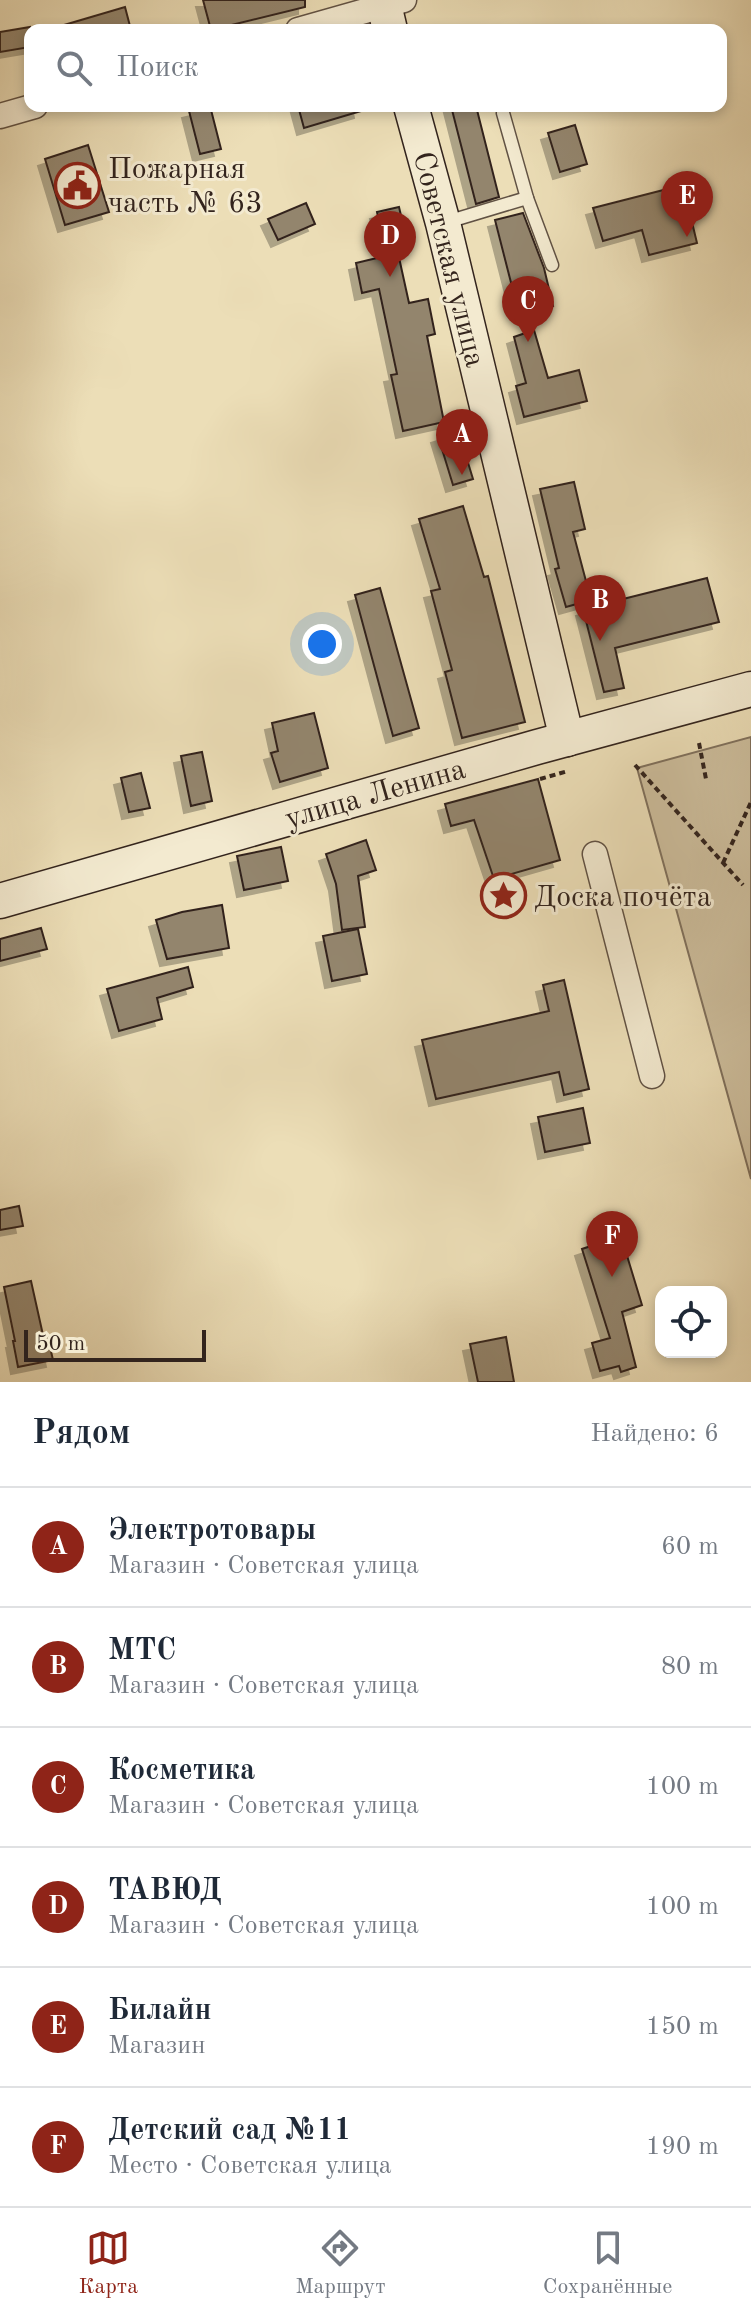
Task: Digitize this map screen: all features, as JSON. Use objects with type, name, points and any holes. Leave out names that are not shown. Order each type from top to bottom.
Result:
[{"type":"street","points":[[324,24],[390,9]]},
{"type":"street","points":[[0,116],[24,109]]},
{"type":"street","name":"Советская улица","points":[[413,112],[443,223],[567,739]]},
{"type":"street","name":"улица Ленина","points":[[0,901],[751,689]]},
{"type":"street","points":[[595,854],[652,1076]]},
{"type":"lane","points":[[503,113],[527,198],[552,265]]},
{"type":"lane","points":[[443,223],[527,198]]},
{"type":"path","points":[[699,743],[706,779]]},
{"type":"path","points":[[635,765],[743,885]]},
{"type":"path","points":[[723,863],[751,802]]},
{"type":"shaded area","points":[[751,737],[751,1179],[637,768]]},
{"type":"building","points":[[203,0],[305,0],[305,7],[236,24],[209,24]]},
{"type":"building","points":[[125,7],[129,24],[67,24]]},
{"type":"building","points":[[24,28],[24,48],[0,52],[0,32]]},
{"type":"building","points":[[189,112],[212,112],[221,149],[200,154]]},
{"type":"building","points":[[300,112],[358,112],[304,128]]},
{"type":"building","points":[[453,112],[478,112],[499,197],[476,204]]},
{"type":"building","points":[[575,125],[587,164],[560,172],[548,133]]},
{"type":"building","name":"Пожарная часть № 63","points":[[88,145],[109,212],[65,225],[45,159]]},
{"type":"building","points":[[683,185],[697,243],[649,255],[642,230],[603,241],[593,208]]},
{"type":"building","points":[[306,203],[315,224],[278,240],[268,219]]},
{"type":"building","points":[[399,207],[405,233],[383,238],[377,212]]},
{"type":"building","points":[[523,213],[544,268],[553,306],[519,314],[495,220]]},
{"type":"building","points":[[398,253],[409,303],[428,299],[435,334],[427,336],[444,422],[403,431],[391,375],[397,374],[379,289],[362,293],[356,263]]},
{"type":"building","points":[[534,330],[548,378],[579,370],[587,401],[524,417],[516,386],[526,383],[514,337]]},
{"type":"building","points":[[458,430],[473,479],[453,485],[438,436]]},
{"type":"building","points":[[574,482],[585,529],[573,532],[591,600],[566,607],[555,569],[559,568],[540,489]]},
{"type":"building","points":[[463,506],[484,577],[488,576],[525,722],[462,738],[445,672],[452,670],[431,591],[440,589],[419,519]]},
{"type":"building","points":[[707,578],[719,622],[615,648],[624,688],[604,692],[583,609]]},
{"type":"building","points":[[380,588],[419,728],[393,736],[355,595]]},
{"type":"building","points":[[314,713],[328,768],[280,782],[271,753],[278,751],[272,723]]},
{"type":"building","points":[[202,752],[212,801],[191,806],[181,756]]},
{"type":"building","points":[[141,773],[150,808],[129,812],[121,778]]},
{"type":"building","points":[[538,779],[560,860],[494,879],[474,820],[451,826],[445,804]]},
{"type":"building","points":[[366,840],[376,870],[358,876],[365,927],[342,930],[336,884],[326,854]]},
{"type":"building","points":[[281,847],[288,881],[244,890],[237,856]]},
{"type":"building","points":[[222,905],[229,948],[167,959],[156,920]]},
{"type":"building","points":[[41,928],[47,949],[0,961],[0,939]]},
{"type":"building","points":[[358,929],[367,974],[332,981],[323,936]]},
{"type":"building","points":[[188,967],[193,987],[157,998],[162,1019],[119,1031],[107,989]]},
{"type":"building","points":[[564,980],[589,1089],[564,1095],[559,1072],[436,1099],[422,1040],[549,1011],[543,985]]},
{"type":"building","points":[[583,1108],[590,1143],[545,1152],[538,1117]]},
{"type":"building","points":[[19,1206],[23,1226],[0,1230],[0,1210]]},
{"type":"building","points":[[621,1236],[642,1305],[622,1312],[636,1367],[621,1372],[619,1366],[600,1371],[592,1343],[610,1338],[582,1249]]},
{"type":"building","points":[[31,1281],[43,1335],[47,1334],[53,1360],[18,1367],[4,1287]]},
{"type":"building","points":[[506,1337],[514,1382],[478,1382],[470,1344]]},
{"type":"place","name":"Пожарная часть № 63","points":[[77,185]]},
{"type":"place","name":"Билайн","points":[[687,237]]},
{"type":"place","name":"ТАВЮД","points":[[390,277]]},
{"type":"place","name":"Косметика","points":[[528,342]]},
{"type":"place","name":"Электротовары","points":[[462,475]]},
{"type":"place","name":"МТС","points":[[600,641]]},
{"type":"place","name":"Доска почёта","points":[[503,896]]},
{"type":"place","name":"Детский сад №11","points":[[612,1277]]}]
